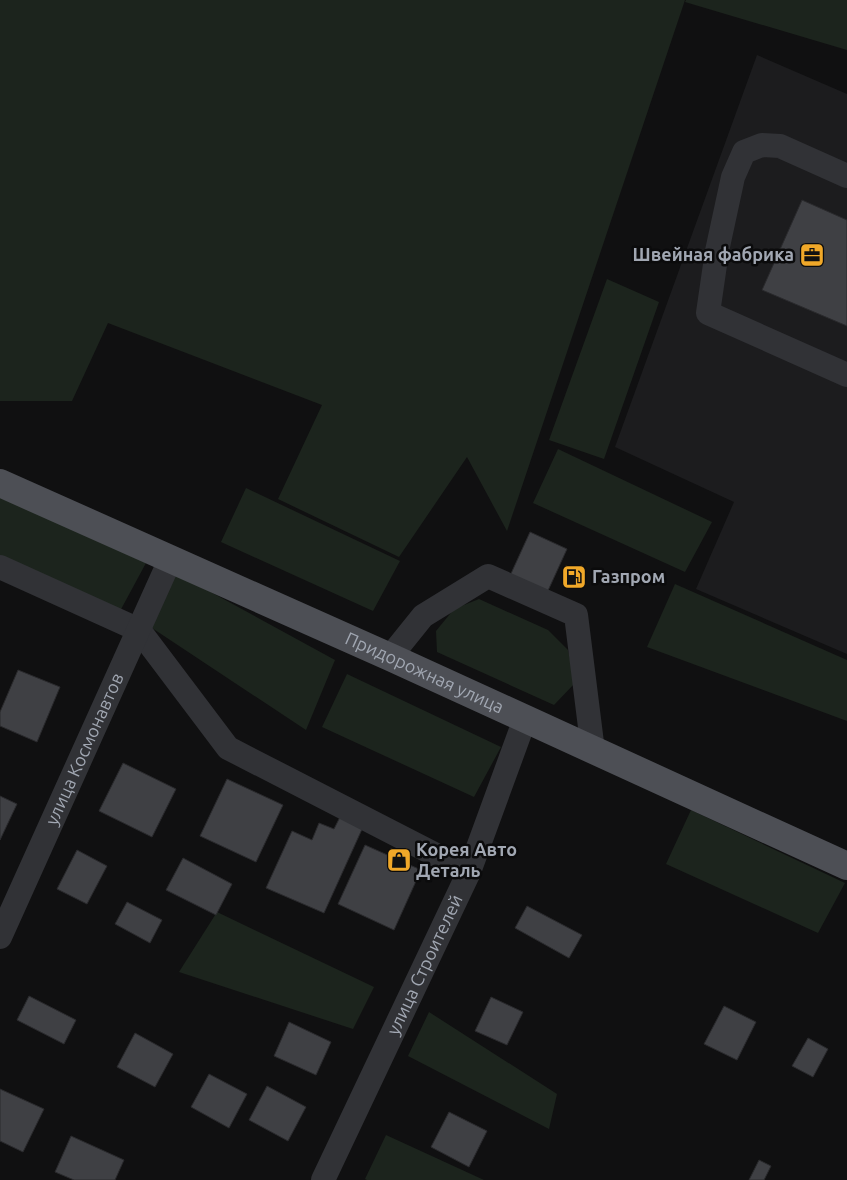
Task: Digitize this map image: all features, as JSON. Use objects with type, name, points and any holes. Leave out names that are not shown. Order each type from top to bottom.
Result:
[{"type":"main road","name":"Придорожная улица","points":[[0,483],[390,657],[847,866]]},
{"type":"street","points":[[847,176],[780,146],[762,145],[744,152],[733,177],[717,251],[708,313],[847,375]]},
{"type":"street","name":"улица Космонавтов","points":[[0,937],[170,560]]},
{"type":"street","points":[[0,568],[139,630],[228,748],[469,872]]},
{"type":"street","points":[[390,657],[423,616],[488,576],[576,615],[593,751]]},
{"type":"street","name":"улица Строителей","points":[[323,1180],[469,872],[525,719]]},
{"type":"shaded area","points":[[0,0],[685,0],[507,531],[467,457],[399,557],[278,499],[322,405],[108,323],[72,401],[0,401]]},
{"type":"shaded area","points":[[686,0],[847,0],[847,50],[685,2]]},
{"type":"shaded area","points":[[757,55],[847,94],[847,654],[696,589],[734,502],[615,447]]},
{"type":"shaded area","points":[[607,279],[659,302],[604,459],[549,440]]},
{"type":"shaded area","points":[[558,449],[712,522],[685,572],[533,503]]},
{"type":"shaded area","points":[[246,488],[400,561],[373,611],[221,542]]},
{"type":"shaded area","points":[[0,494],[146,563],[119,613],[0,559]]},
{"type":"shaded area","points":[[174,572],[335,660],[306,730],[149,626]]},
{"type":"shaded area","points":[[675,584],[847,660],[847,721],[647,647]]},
{"type":"shaded area","points":[[479,599],[548,630],[568,650],[575,683],[554,705],[437,652],[436,631],[454,609]]},
{"type":"shaded area","points":[[347,674],[501,747],[474,797],[322,727]]},
{"type":"shaded area","points":[[691,810],[845,883],[818,933],[666,864]]},
{"type":"shaded area","points":[[217,912],[374,987],[353,1029],[179,972]]},
{"type":"shaded area","points":[[429,1012],[557,1094],[549,1129],[408,1056]]},
{"type":"shaded area","points":[[386,1135],[484,1180],[367,1180],[365,1179]]},
{"type":"building","name":"Швейная фабрика","points":[[802,200],[847,220],[847,326],[762,290]]},
{"type":"building","points":[[530,532],[567,549],[546,595],[509,578]]},
{"type":"building","points":[[18,670],[60,687],[37,742],[0,726],[0,712]]},
{"type":"building","points":[[123,763],[176,789],[152,837],[99,811]]},
{"type":"building","points":[[227,779],[283,805],[256,862],[200,836]]},
{"type":"building","points":[[0,796],[17,804],[0,840]]},
{"type":"building","points":[[340,817],[363,827],[324,913],[266,888],[292,831],[312,840],[319,823],[334,829]]},
{"type":"building","points":[[365,845],[421,870],[394,930],[338,904]]},
{"type":"building","points":[[77,850],[107,866],[87,904],[57,889]]},
{"type":"building","points":[[183,858],[232,884],[216,915],[166,890]]},
{"type":"building","points":[[127,902],[162,920],[150,943],[115,924]]},
{"type":"building","points":[[527,906],[582,935],[569,958],[515,928]]},
{"type":"building","points":[[29,996],[76,1020],[64,1044],[17,1020]]},
{"type":"building","points":[[491,997],[523,1012],[507,1045],[475,1031]]},
{"type":"building","points":[[724,1006],[756,1022],[737,1060],[704,1044]]},
{"type":"building","points":[[289,1022],[331,1042],[316,1075],[274,1056]]},
{"type":"building","points":[[135,1033],[173,1054],[155,1087],[117,1067]]},
{"type":"building","points":[[808,1038],[828,1049],[813,1077],[792,1066]]},
{"type":"building","points":[[209,1074],[247,1094],[229,1128],[191,1107]]},
{"type":"building","points":[[267,1086],[306,1107],[288,1141],[249,1120]]},
{"type":"building","points":[[0,1089],[44,1109],[23,1152],[0,1141]]},
{"type":"building","points":[[449,1112],[487,1131],[469,1167],[431,1147]]},
{"type":"building","points":[[71,1136],[124,1160],[115,1180],[74,1180],[55,1172]]},
{"type":"building","points":[[759,1160],[771,1166],[764,1180],[749,1180]]},
{"type":"place","name":"Швейная фабрика","points":[[812,255]]},
{"type":"place","name":"Газпром","points":[[574,577]]},
{"type":"place","name":"Корея Авто Деталь","points":[[399,860]]}]
